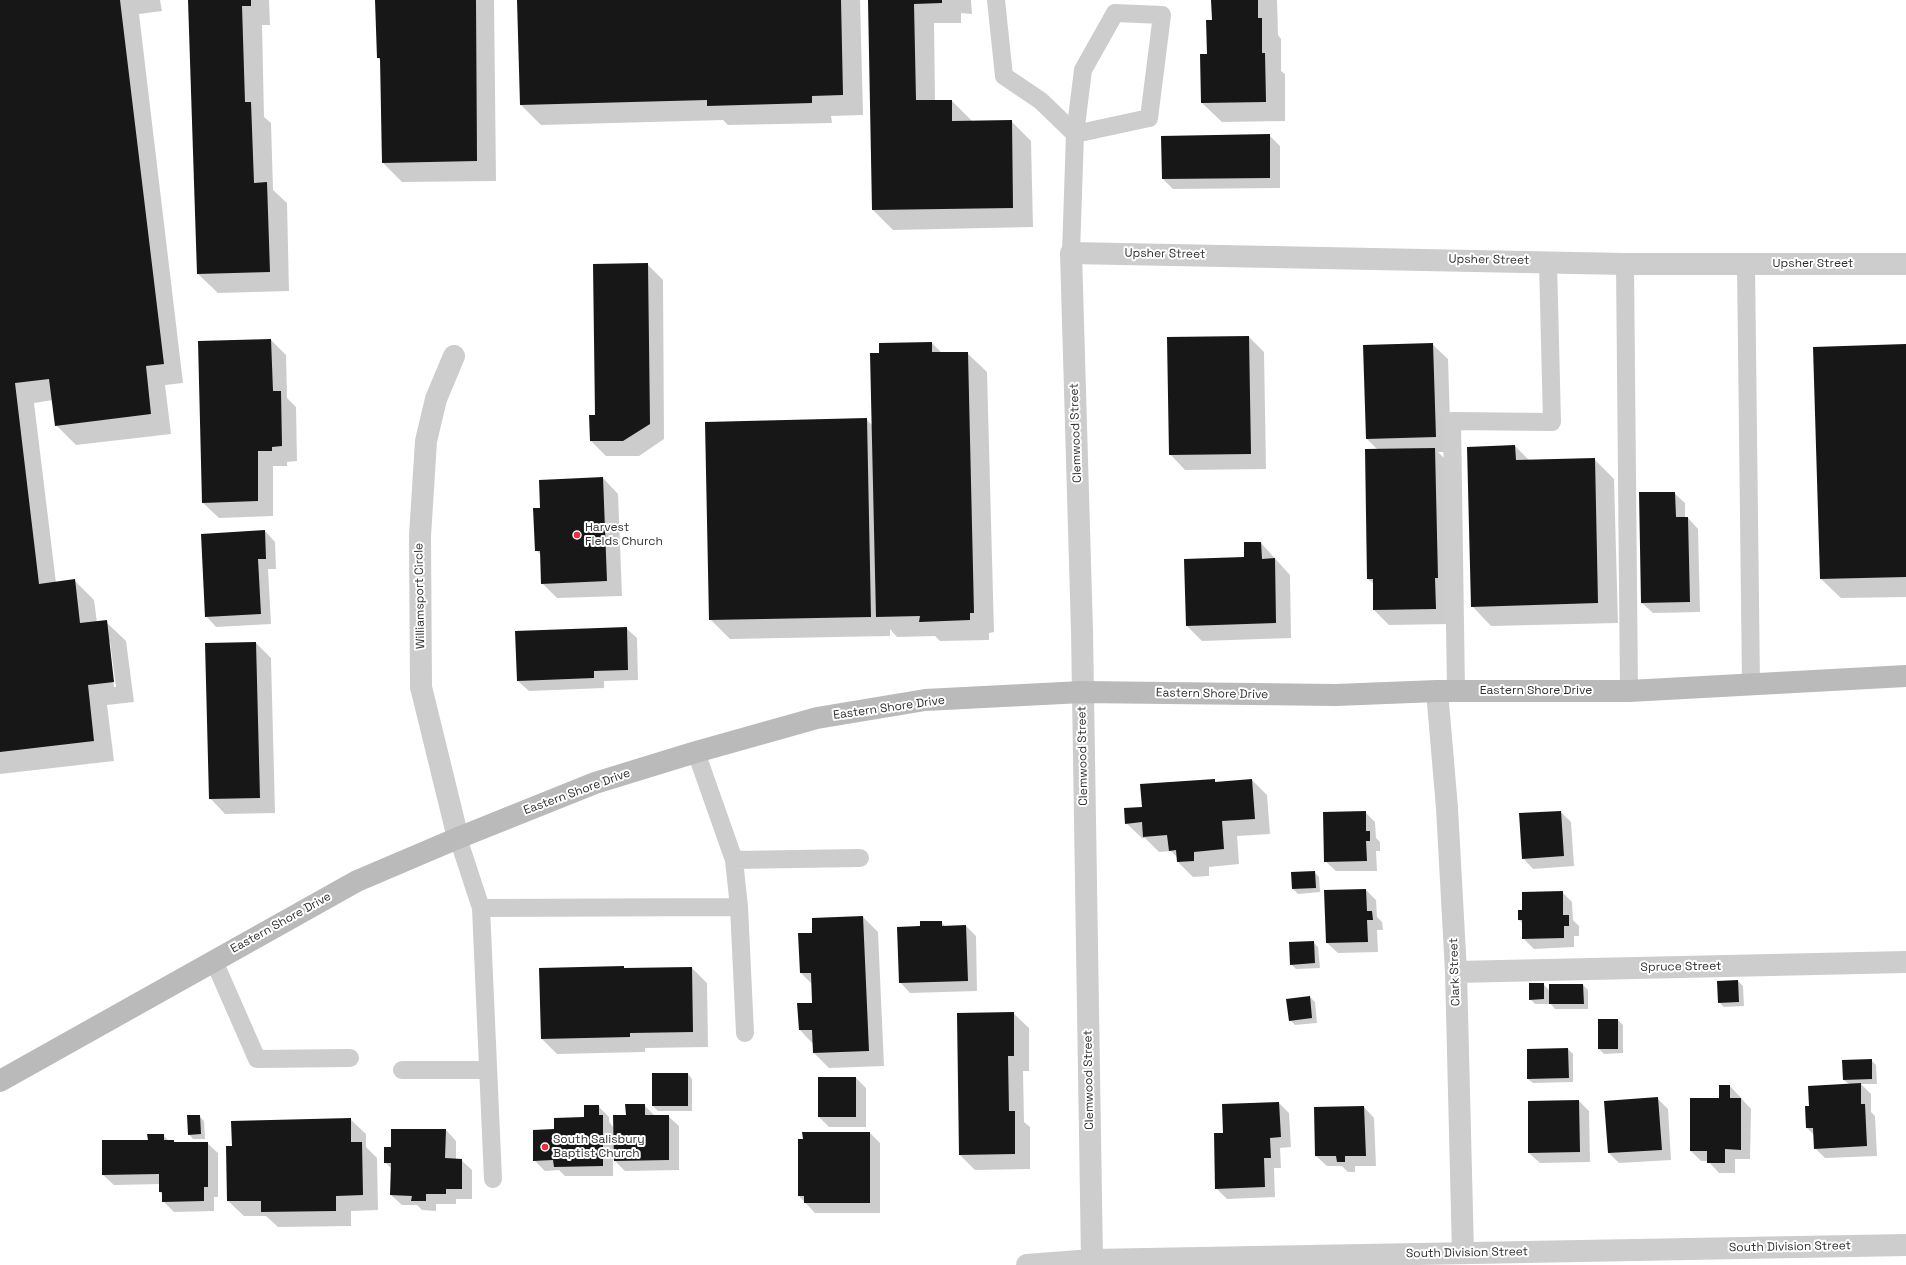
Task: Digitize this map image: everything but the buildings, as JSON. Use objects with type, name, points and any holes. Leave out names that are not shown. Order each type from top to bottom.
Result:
[{"type":"street","name":"Upsher Street","points":[[1071,253],[1625,264],[1906,264]]},
{"type":"street","name":"Clemwood Street","points":[[1071,253],[1082,692],[1092,1260]]},
{"type":"street","name":"Williamsport Circle","points":[[454,356],[436,399],[426,441],[420,536],[421,687],[458,838]]},
{"type":"street","name":"Eastern Shore Drive","points":[[0,1081],[357,881],[458,838],[595,783],[696,752],[817,718],[924,700],[1082,692],[1336,695],[1446,691],[1629,691],[1906,676]]},
{"type":"street","name":"Clark Street","points":[[1446,691],[1447,808],[1456,972],[1463,1253]]},
{"type":"street","name":"Spruce Street","points":[[1456,972],[1906,962]]},
{"type":"street","name":"South Division Street","points":[[1027,1265],[1092,1260],[1906,1245]]},
{"type":"lane","points":[[996,0],[1004,76],[1041,102],[1075,134]]},
{"type":"lane","points":[[1071,253],[1075,134],[1083,70],[1115,14],[1162,16],[1149,118],[1075,134]]},
{"type":"lane","points":[[1446,691],[1452,421],[1552,422],[1548,262]]},
{"type":"lane","points":[[1625,264],[1629,691]]},
{"type":"lane","points":[[1746,264],[1751,685]]},
{"type":"lane","points":[[696,752],[734,860],[739,907],[745,1033]]},
{"type":"lane","points":[[458,838],[481,908],[493,1179]]},
{"type":"lane","points":[[734,860],[860,858]]},
{"type":"lane","points":[[481,908],[739,907]]},
{"type":"lane","points":[[214,961],[257,1059],[350,1058]]},
{"type":"lane","points":[[402,1070],[488,1070]]},
{"type":"place","name":"Harvest Fields Church","points":[[577,535]]},
{"type":"place","name":"South Salisbury Baptist Church","points":[[545,1147]]}]
